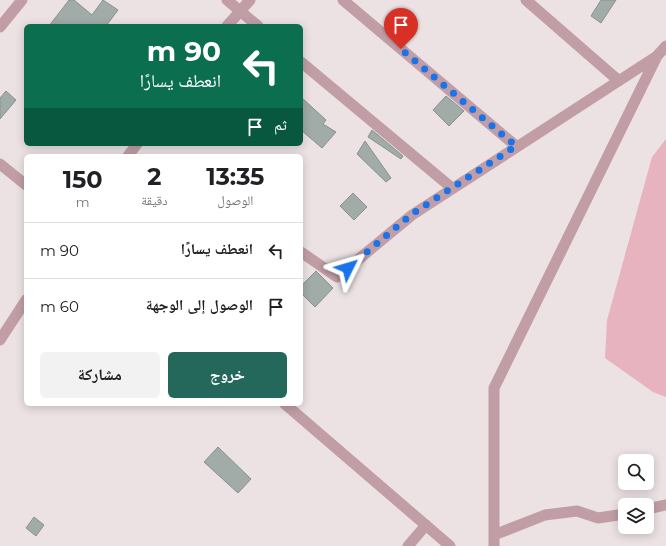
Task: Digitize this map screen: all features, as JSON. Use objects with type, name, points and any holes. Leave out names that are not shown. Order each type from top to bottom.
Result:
[{"type":"street","points":[[0,27],[22,0]]},
{"type":"street","points":[[227,0],[256,24]]},
{"type":"street","points":[[229,24],[250,0]]},
{"type":"street","points":[[344,0],[516,146]]},
{"type":"street","points":[[526,0],[619,80]]},
{"type":"street","points":[[303,253],[337,277],[412,214],[656,56],[666,46]]},
{"type":"street","points":[[618,515],[598,518],[577,511],[546,515],[494,540],[494,388],[656,56]]},
{"type":"street","points":[[303,64],[452,188]]},
{"type":"street","points":[[0,164],[24,183]]},
{"type":"street","points":[[0,340],[24,303]]},
{"type":"street","points":[[287,406],[450,546]]},
{"type":"street","points":[[654,507],[666,504]]},
{"type":"street","points":[[408,546],[426,525]]},
{"type":"shaded area","points":[[666,139],[666,397],[653,392],[605,358],[607,320],[652,157]]},
{"type":"building","points":[[69,0],[74,0],[92,15],[103,0],[118,10],[108,24],[51,24]]},
{"type":"building","points":[[601,0],[616,0],[601,23],[591,16]]},
{"type":"building","points":[[6,91],[16,100],[0,119],[0,98]]},
{"type":"building","points":[[446,96],[464,111],[449,126],[433,110]]},
{"type":"building","points":[[303,99],[326,120],[323,124],[336,132],[322,148],[303,132]]},
{"type":"building","points":[[372,130],[403,156],[401,159],[368,137]]},
{"type":"building","points":[[365,141],[391,178],[386,182],[357,154]]},
{"type":"building","points":[[353,193],[367,207],[354,220],[340,206]]},
{"type":"building","points":[[316,271],[333,288],[315,307],[303,295],[303,284]]},
{"type":"building","points":[[218,447],[251,479],[238,493],[204,462]]},
{"type":"building","points":[[34,517],[44,525],[36,536],[26,528]]},
{"type":"route","points":[[348,268],[412,214],[516,146],[401,49]]}]
